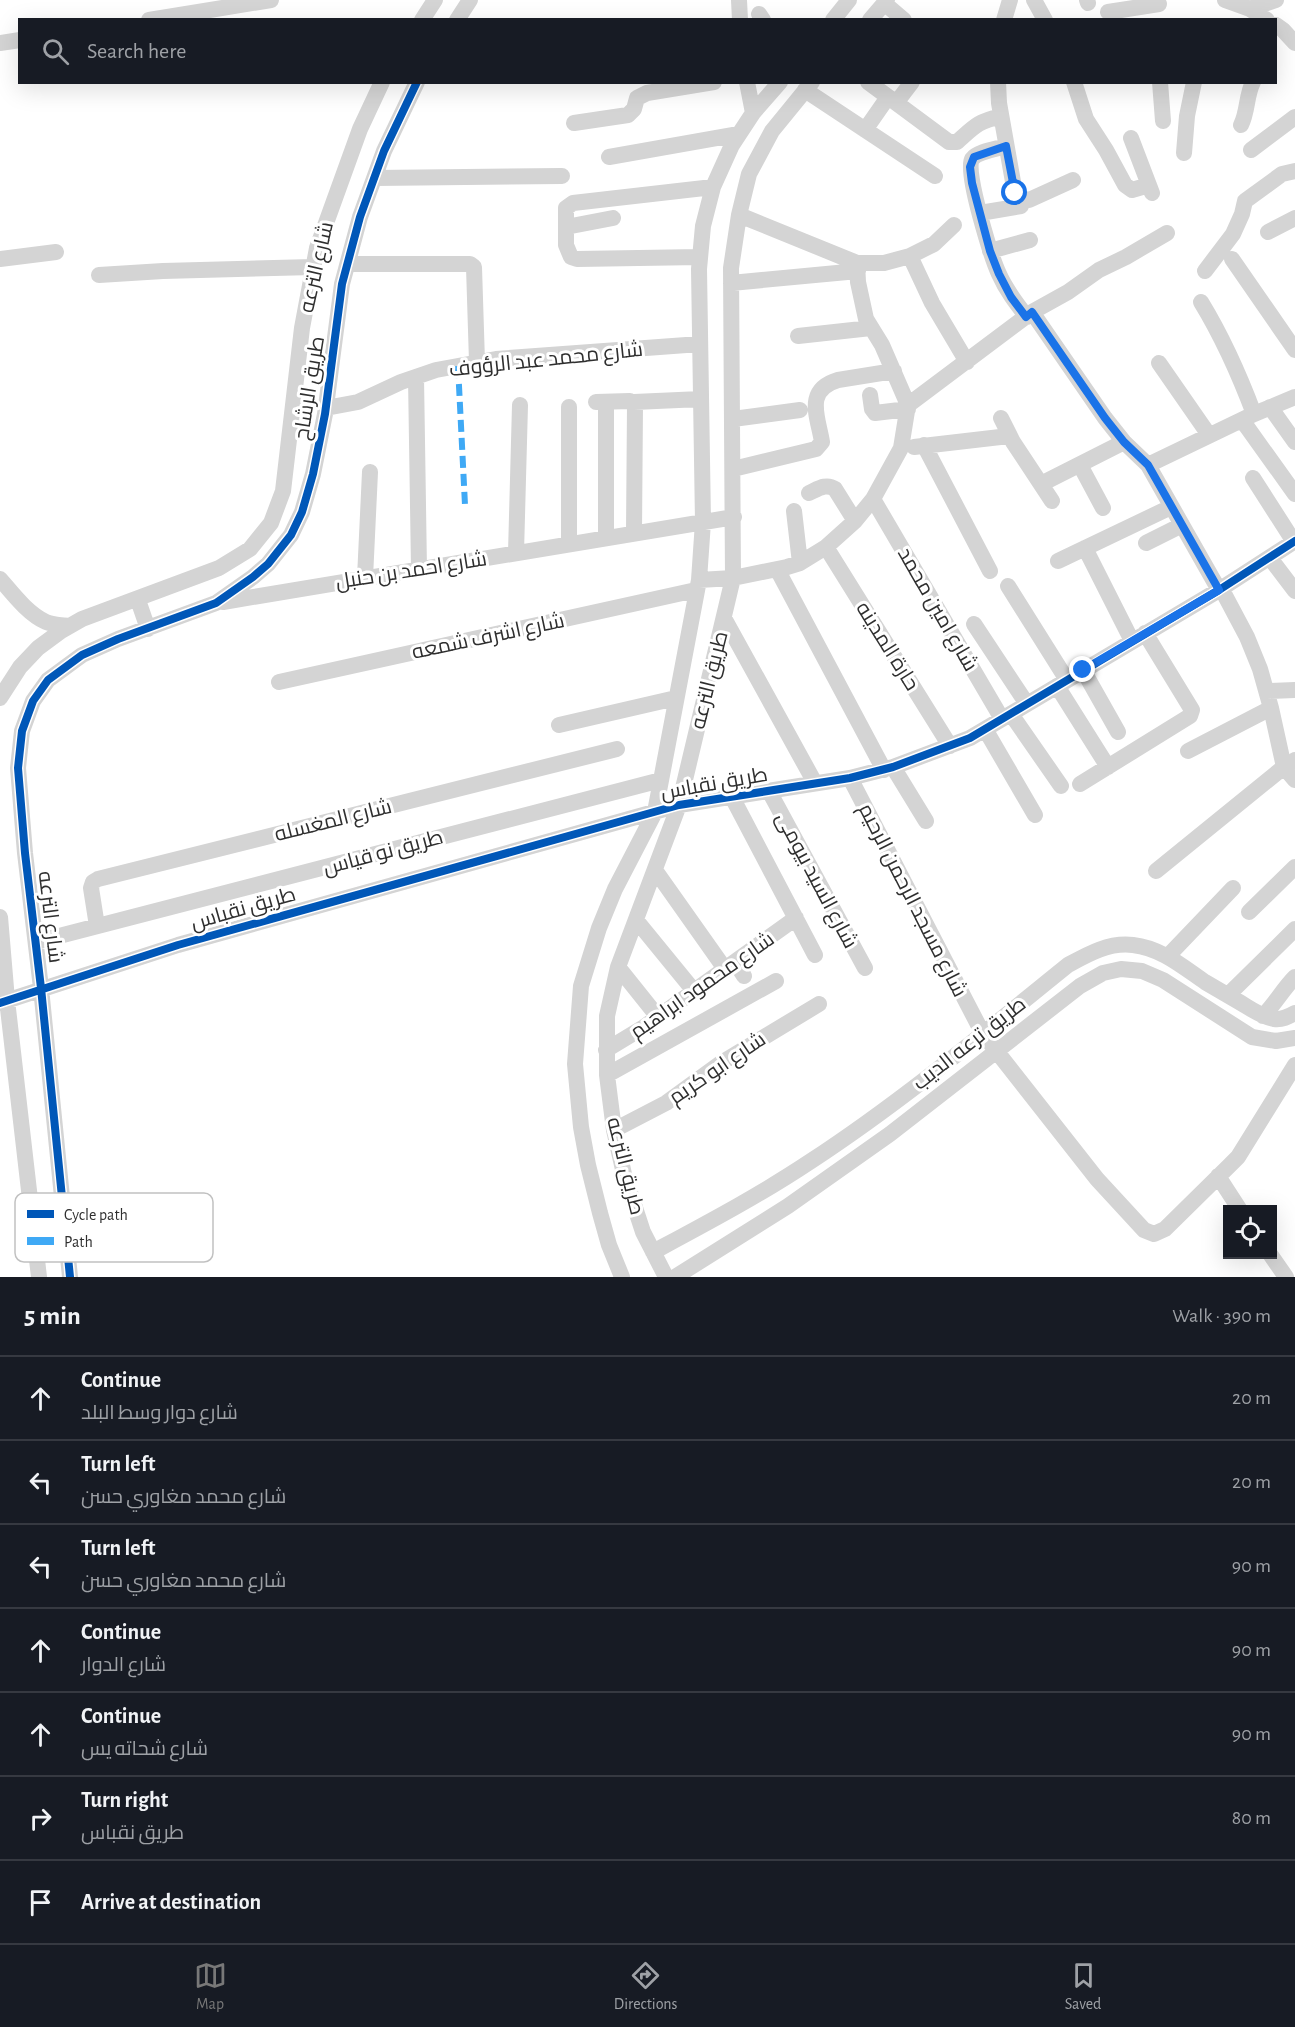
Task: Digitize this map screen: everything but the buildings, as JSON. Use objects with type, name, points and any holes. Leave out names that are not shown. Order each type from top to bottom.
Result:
[{"type":"street","points":[[160,18],[271,0]]},
{"type":"street","points":[[423,18],[435,0]]},
{"type":"street","points":[[458,18],[470,0]]},
{"type":"street","points":[[739,0],[740,18]]},
{"type":"street","points":[[835,18],[849,0]]},
{"type":"street","points":[[1005,18],[1010,0]]},
{"type":"street","points":[[1034,0],[1044,18]]},
{"type":"street","points":[[1225,0],[1250,9],[1264,18]]},
{"type":"street","points":[[1250,9],[1276,0]]},
{"type":"street","points":[[872,18],[886,2],[902,18]]},
{"type":"street","points":[[1108,12],[1132,14],[1159,8]]},
{"type":"street","points":[[1278,33],[1295,43]]},
{"type":"street","points":[[0,43],[18,40]]},
{"type":"street","name":"شارع الترعه","points":[[60,1193],[36,990],[36,942],[18,768],[22,731],[33,701],[48,680],[82,655],[118,639],[143,614],[237,559],[250,549],[271,523],[283,491],[303,328],[316,248],[360,129],[381,84]]},
{"type":"street","name":"طريق الرشاح","points":[[143,614],[216,603],[268,564],[291,535],[302,512],[313,474],[326,408],[342,284],[360,217],[384,151],[416,84]]},
{"type":"street","points":[[574,123],[628,115],[634,109],[637,98],[647,93],[702,84]]},
{"type":"street","points":[[747,84],[753,113]]},
{"type":"street","name":"طريق الترعه","points":[[622,1277],[609,1245],[588,1165],[578,1096],[575,1064],[581,986],[591,950],[615,889],[655,812],[698,585],[703,522],[700,257],[703,226],[713,187],[732,145],[753,113],[778,84]]},
{"type":"street","points":[[871,84],[953,143],[980,122],[1001,116]]},
{"type":"street","points":[[865,130],[910,84]]},
{"type":"street","points":[[998,84],[1006,146],[1018,200]]},
{"type":"street","points":[[1075,84],[1086,119],[1125,185],[1132,190],[1151,189],[1131,138]]},
{"type":"street","points":[[1160,84],[1163,121]]},
{"type":"street","points":[[1184,153],[1186,116],[1194,84]]},
{"type":"street","points":[[1241,125],[1246,115],[1248,94],[1253,84]]},
{"type":"street","points":[[809,86],[865,130],[935,176]]},
{"type":"street","name":"طريق الترعه","points":[[666,1277],[643,1232],[630,1197],[614,1130],[607,1076],[607,1016],[618,967],[679,805],[733,578],[731,268],[739,215],[749,174],[772,131],[809,86]]},
{"type":"street","points":[[1251,150],[1295,117]]},
{"type":"street","points":[[609,157],[739,134]]},
{"type":"street","points":[[1006,146],[976,155],[970,162],[972,183],[990,251],[1003,282],[1124,442],[1148,465],[1247,637],[1260,669],[1295,780]]},
{"type":"street","points":[[1205,271],[1233,234],[1245,201],[1282,174],[1295,171]]},
{"type":"street","points":[[375,178],[562,176]]},
{"type":"street","points":[[980,213],[1018,200],[1029,200],[1073,180]]},
{"type":"street","points":[[700,257],[577,259],[571,257],[568,252],[566,208],[573,203],[713,187]]},
{"type":"street","points":[[739,215],[857,267]]},
{"type":"street","points":[[566,222],[613,218]]},
{"type":"street","points":[[1268,232],[1295,218]]},
{"type":"street","points":[[731,283],[884,263],[910,256],[934,244],[954,225]]},
{"type":"street","points":[[870,395],[872,409],[875,412],[908,407],[1029,315],[1099,270],[1167,233]]},
{"type":"street","points":[[990,251],[1030,240]]},
{"type":"street","points":[[0,259],[56,252]]},
{"type":"street","points":[[910,256],[932,303],[967,362]]},
{"type":"street","points":[[1232,260],[1295,350]]},
{"type":"street","points":[[348,264],[470,264],[474,267],[476,272],[477,363]]},
{"type":"street","points":[[99,275],[313,267]]},
{"type":"street","points":[[857,267],[866,319],[894,371],[908,407]]},
{"type":"street","points":[[1201,302],[1220,333],[1236,367],[1248,417],[1295,494]]},
{"type":"street","points":[[798,336],[872,328]]},
{"type":"street","name":"شارع محمد عبد الرؤوف","points":[[326,408],[358,402],[436,370],[496,359],[700,344]]},
{"type":"street","points":[[1159,363],[1209,435]]},
{"type":"street","points":[[733,469],[816,449],[822,442],[814,407],[816,398],[823,387],[829,382],[894,371]]},
{"type":"street","points":[[416,377],[419,569]]},
{"type":"street","points":[[1148,465],[1295,397]]},
{"type":"street","points":[[606,538],[601,402],[701,399]]},
{"type":"street","points":[[634,402],[636,409],[634,533]]},
{"type":"street","points":[[516,553],[520,405]]},
{"type":"street","points":[[569,407],[569,544]]},
{"type":"street","name":"شارع اشرف شمعه","points":[[279,682],[800,562],[826,547],[855,521],[873,499],[901,448],[908,407]]},
{"type":"street","points":[[1270,407],[1295,442]]},
{"type":"street","points":[[733,419],[800,410]]},
{"type":"street","points":[[1001,418],[1052,501]]},
{"type":"street","points":[[901,448],[1010,436]]},
{"type":"street","points":[[1041,484],[1124,442]]},
{"type":"street","points":[[924,446],[990,571]]},
{"type":"street","points":[[1080,465],[1103,508]]},
{"type":"street","points":[[365,578],[370,472]]},
{"type":"street","points":[[1253,478],[1294,542]]},
{"type":"street","points":[[809,493],[831,486],[855,521]]},
{"type":"street","name":"شارع امين محمد","points":[[873,499],[1007,716],[1062,786]]},
{"type":"street","points":[[1058,561],[1171,507]]},
{"type":"street","points":[[794,511],[800,562]]},
{"type":"street","name":"شارع احمد بن حنبل","points":[[216,603],[734,517]]},
{"type":"street","points":[[1146,543],[1182,525]]},
{"type":"street","name":"طريق نقباس","points":[[6,1000],[189,942],[679,805],[850,778],[888,769],[951,746],[985,729],[1220,589],[1294,542]]},
{"type":"street","name":"حارة المدينه","points":[[826,547],[951,746]]},
{"type":"street","points":[[1080,784],[1188,718],[1192,710],[1138,637],[1085,548]]},
{"type":"street","points":[[1270,558],[1295,591]]},
{"type":"street","points":[[777,569],[888,769],[926,821]]},
{"type":"street","points":[[0,579],[23,604],[40,618],[46,622],[70,626]]},
{"type":"street","points":[[1008,586],[1108,767]]},
{"type":"street","name":"شارع الترعه","points":[[0,698],[6,686],[38,648],[70,626],[82,619],[143,614]]},
{"type":"street","points":[[724,618],[815,783]]},
{"type":"street","points":[[974,624],[1027,704]]},
{"type":"street","points":[[1083,670],[1118,732]]},
{"type":"street","points":[[1267,691],[1295,690]]},
{"type":"street","points":[[559,724],[676,698]]},
{"type":"street","points":[[1188,751],[1271,708]]},
{"type":"street","points":[[985,729],[1035,815]]},
{"type":"street","name":"شارع المغسله","points":[[97,926],[91,888],[93,882],[98,879],[617,749]]},
{"type":"street","points":[[1156,871],[1289,764]]},
{"type":"street","name":"شارع مسجد الرحمن الرحيم","points":[[850,778],[990,1044],[1097,1179],[1148,1233],[1154,1234],[1166,1229],[1218,1176]]},
{"type":"street","name":"طريق نو قياس","points":[[36,942],[661,780]]},
{"type":"street","name":"شارع السيد بيومى","points":[[770,791],[865,968]]},
{"type":"street","points":[[732,797],[816,955]]},
{"type":"street","points":[[1249,912],[1295,867]]},
{"type":"street","points":[[655,870],[735,969]]},
{"type":"street","points":[[1168,956],[1233,888]]},
{"type":"street","points":[[0,917],[6,1000],[29,1193]]},
{"type":"street","name":"شارع محمود ابراهيم","points":[[606,1050],[694,991],[735,969],[796,918]]},
{"type":"street","points":[[636,920],[694,991]]},
{"type":"street","points":[[1228,996],[1295,929]]},
{"type":"street","name":"طريق ترعه الديب","points":[[675,1277],[797,1199],[890,1134],[990,1044],[1068,965],[1088,954],[1110,946],[1132,945],[1152,949],[1168,956],[1263,1016]]},
{"type":"street","points":[[618,967],[658,1017]]},
{"type":"street","name":"طريق ترعه الديب","points":[[653,1252],[739,1206],[812,1161],[1103,973],[1121,969],[1142,971],[1163,980],[1252,1037],[1276,1041],[1295,1038]]},
{"type":"street","points":[[1295,977],[1286,985],[1276,1003],[1263,1016],[1276,1020],[1288,1018],[1295,1013]]},
{"type":"street","points":[[607,1076],[776,981]]},
{"type":"street","name":"شارع ابو كريم","points":[[614,1130],[666,1103],[721,1063],[819,1004]]},
{"type":"street","points":[[1237,1205],[1218,1176],[1238,1157],[1295,1065]]},
{"type":"street","points":[[1273,1259],[1286,1277]]},
{"type":"street","points":[[37,1262],[39,1277]]},
{"type":"street","name":"شارع الترعه","points":[[68,1262],[70,1277]]},
{"type":"marked path","points":[[458,366],[465,505]]},
{"type":"cycle path","points":[[62,1193],[25,853],[18,768],[22,731],[33,701],[48,680],[82,655],[118,639],[216,603],[268,564],[291,535],[302,512],[313,474],[325,414],[342,284],[360,217],[384,151],[416,84]]},
{"type":"cycle path","points":[[0,1003],[178,945],[679,805],[850,778],[893,767],[970,738],[1219,590],[1295,541]]},
{"type":"cycle path","points":[[68,1262],[70,1277]]},
{"type":"route","points":[[1015,193],[1006,146],[976,155],[970,162],[972,183],[990,251],[1011,297],[1026,317],[1032,312],[1105,418],[1124,442],[1148,465],[1219,590],[1083,670]]}]
